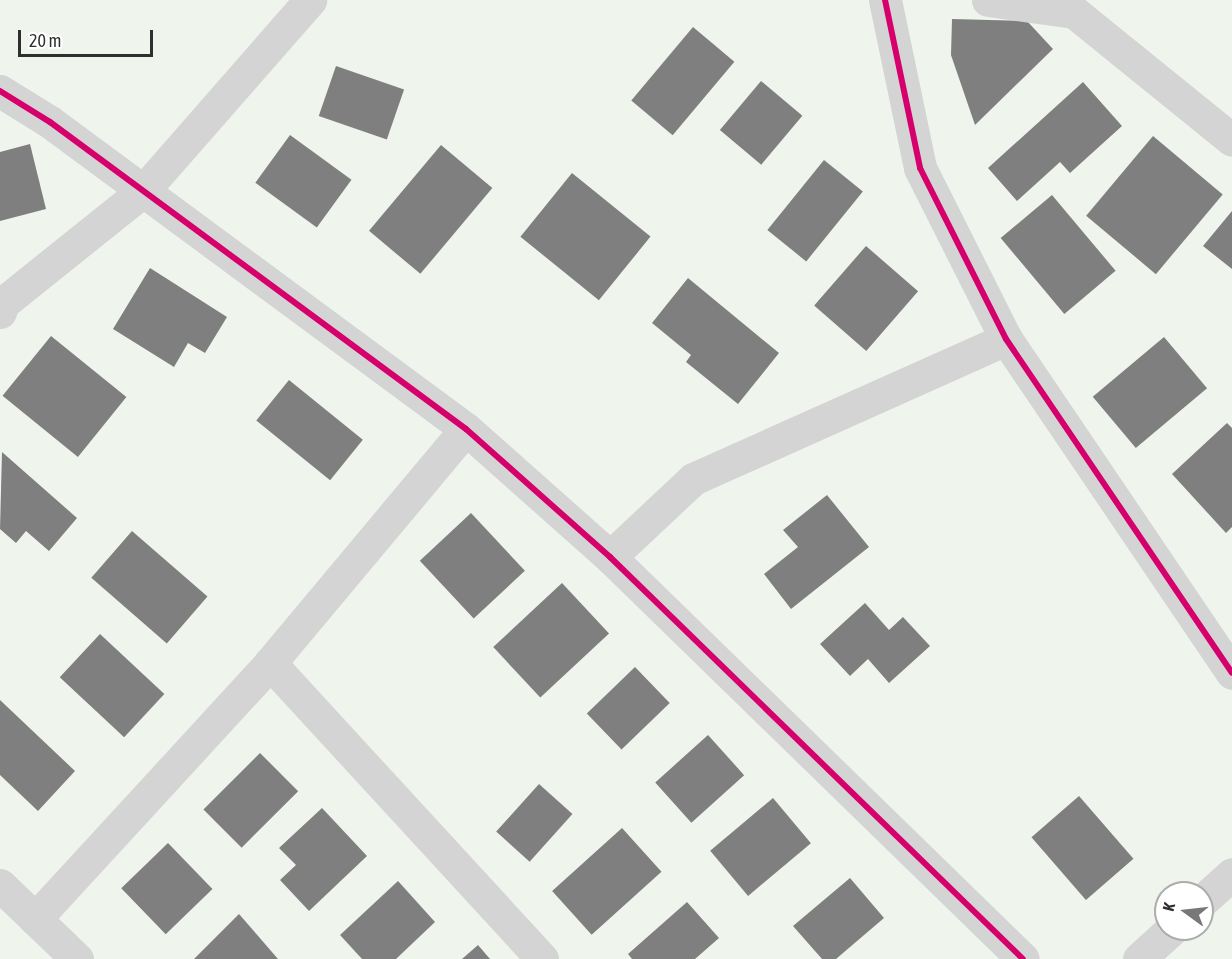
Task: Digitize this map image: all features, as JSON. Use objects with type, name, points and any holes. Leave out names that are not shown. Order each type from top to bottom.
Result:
[{"type":"street","points":[[1,305],[143,191],[310,0]]},
{"type":"street","points":[[885,0],[920,168],[1006,339],[1232,673]]},
{"type":"street","points":[[988,0],[1074,12],[1232,140]]},
{"type":"street","points":[[0,91],[143,191],[466,429],[610,557],[1023,959]]},
{"type":"street","points":[[610,557],[693,479],[1006,339]]},
{"type":"street","points":[[35,919],[270,663],[466,429]]},
{"type":"street","points":[[270,663],[542,959]]},
{"type":"street","points":[[1214,890],[1232,874]]},
{"type":"street","points":[[0,885],[77,959]]},
{"type":"street","points":[[1139,959],[1159,941]]},
{"type":"shaded area","points":[[0,0],[1232,0],[1232,959],[0,959]]},
{"type":"building","points":[[952,19],[1027,21],[1053,49],[975,125],[951,55]]},
{"type":"building","points":[[693,27],[734,62],[673,135],[631,101]]},
{"type":"building","points":[[336,66],[404,89],[387,140],[319,116]]},
{"type":"building","points":[[761,81],[802,116],[761,165],[720,130]]},
{"type":"building","points":[[1083,82],[1122,126],[1070,173],[1060,162],[1017,201],[988,168]]},
{"type":"building","points":[[290,135],[351,180],[317,227],[255,183]]},
{"type":"building","points":[[1153,136],[1223,194],[1156,274],[1086,216]]},
{"type":"building","points":[[30,144],[46,209],[0,221],[0,152]]},
{"type":"building","points":[[441,145],[492,188],[420,274],[369,231]]},
{"type":"building","points":[[824,160],[863,191],[806,261],[767,230]]},
{"type":"building","points":[[572,173],[650,237],[599,300],[520,237]]},
{"type":"building","points":[[1052,195],[1116,271],[1064,314],[1001,238]]},
{"type":"building","points":[[1232,211],[1232,269],[1203,246]]},
{"type":"building","points":[[866,246],[918,291],[866,351],[814,306]]},
{"type":"building","points":[[150,268],[227,317],[205,353],[188,343],[174,367],[113,329]]},
{"type":"building","points":[[688,278],[779,353],[738,404],[686,362],[691,355],[652,323]]},
{"type":"building","points":[[51,336],[126,397],[78,457],[3,396]]},
{"type":"building","points":[[1164,337],[1207,388],[1136,448],[1093,397]]},
{"type":"building","points":[[289,380],[363,440],[330,480],[256,420]]},
{"type":"building","points":[[1227,423],[1232,428],[1232,527],[1226,533],[1172,474]]},
{"type":"building","points":[[2,452],[77,518],[49,551],[26,531],[16,543],[0,529]]},
{"type":"building","points":[[827,495],[869,547],[791,609],[764,574],[798,547],[783,530]]},
{"type":"building","points":[[471,513],[525,571],[474,619],[420,561]]},
{"type":"building","points":[[132,531],[207,597],[167,643],[91,578]]},
{"type":"building","points":[[562,583],[609,633],[540,698],[493,647]]},
{"type":"building","points":[[865,603],[889,630],[903,617],[930,646],[889,683],[868,659],[850,676],[820,644]]},
{"type":"building","points":[[100,634],[164,694],[124,737],[60,677]]},
{"type":"building","points":[[635,667],[670,703],[622,750],[587,714]]},
{"type":"building","points":[[0,700],[75,771],[38,811],[0,775]]},
{"type":"building","points":[[708,735],[744,775],[691,823],[655,783]]},
{"type":"building","points":[[260,753],[298,791],[242,848],[203,810]]},
{"type":"building","points":[[539,784],[572,814],[530,862],[496,832]]},
{"type":"building","points":[[1079,796],[1133,859],[1086,900],[1031,837]]},
{"type":"building","points":[[773,798],[811,843],[748,896],[710,851]]},
{"type":"building","points":[[322,808],[367,856],[309,911],[280,880],[296,865],[279,848]]},
{"type":"building","points":[[622,828],[661,872],[592,935],[552,891]]},
{"type":"building","points":[[168,843],[212,889],[166,934],[121,888]]},
{"type":"building","points":[[850,878],[884,918],[836,959],[822,959],[793,926]]},
{"type":"building","points":[[398,881],[435,922],[396,959],[362,959],[340,935]]},
{"type":"building","points":[[687,902],[719,938],[695,959],[632,959],[628,954]]},
{"type":"building","points":[[239,914],[278,959],[194,959]]},
{"type":"building","points":[[478,945],[490,959],[462,959]]},
{"type":"cycle path","points":[[885,0],[920,168],[1006,339],[1232,673]]},
{"type":"cycle path","points":[[0,91],[50,122],[466,429],[610,557],[1023,959]]}]
